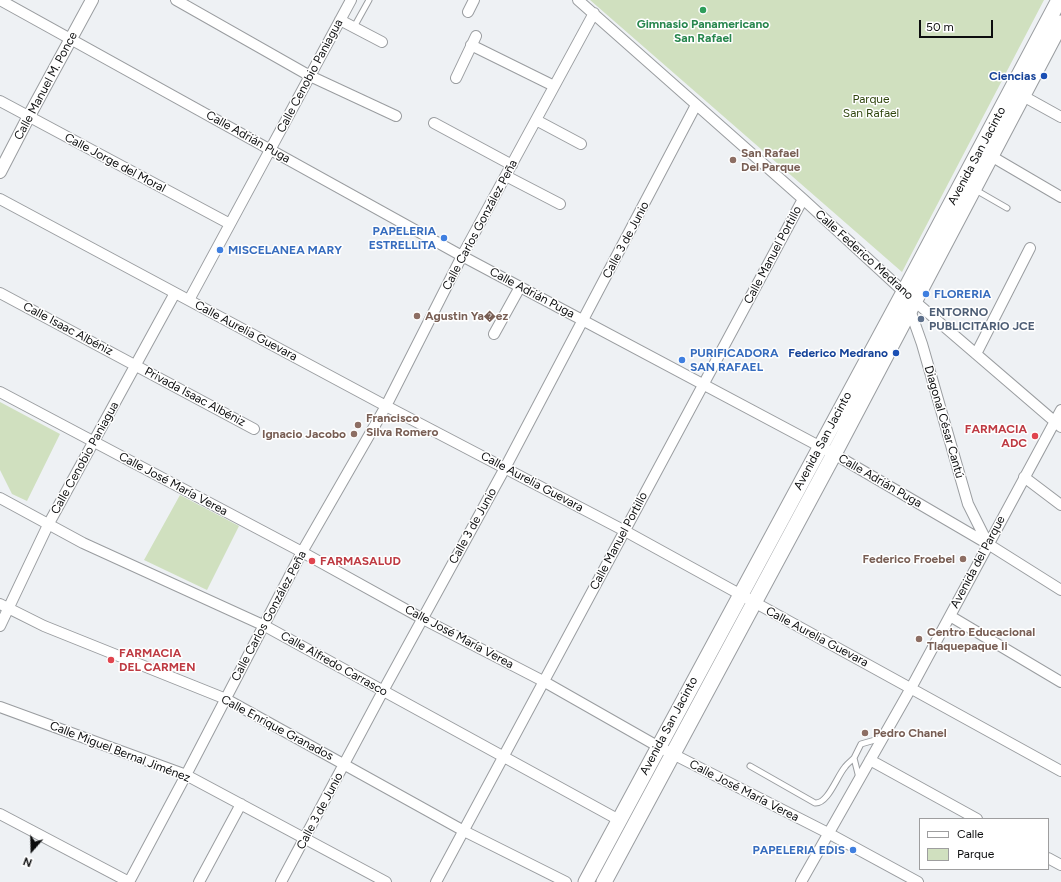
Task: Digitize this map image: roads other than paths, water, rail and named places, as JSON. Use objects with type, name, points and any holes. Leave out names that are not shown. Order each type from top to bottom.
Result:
[{"type":"main road","name":"Avenida San Jacinto","points":[[604,882],[834,454],[907,301],[1059,0]]},
{"type":"main road","name":"Avenida San Jacinto","points":[[586,882],[820,446],[974,189],[1061,23]]},
{"type":"street","name":"Calle Adrián Puga","points":[[0,0],[462,256],[820,446],[988,544],[1061,590]]},
{"type":"street","name":"Calle Manuel M. Ponce","points":[[0,172],[92,0]]},
{"type":"street","points":[[176,0],[310,76],[396,116]]},
{"type":"street","name":"Calle Cenobio Paniagua","points":[[189,300],[351,0]]},
{"type":"street","points":[[468,12],[474,0]]},
{"type":"street","name":"Calle Federico Medrano","points":[[578,0],[803,199],[907,301],[976,354],[1058,424]]},
{"type":"street","name":"Calle Carlos González Peña","points":[[129,882],[265,626],[302,552],[386,406],[462,256],[594,13]]},
{"type":"street","points":[[340,20],[382,42]]},
{"type":"street","points":[[456,78],[474,40],[554,86]]},
{"type":"street","points":[[1023,96],[1061,117]]},
{"type":"street","name":"Calle Jorge del Moral","points":[[0,101],[230,224]]},
{"type":"street","name":"Calle 3 de Junio","points":[[281,882],[505,468],[696,105]]},
{"type":"street","points":[[536,120],[581,144]]},
{"type":"street","points":[[434,123],[512,165]]},
{"type":"street","points":[[991,156],[1061,197]]},
{"type":"street","points":[[506,176],[560,204]]},
{"type":"street","name":"Calle Aurelia Guevara","points":[[0,199],[386,406],[625,531],[1061,771]]},
{"type":"street","name":"Calle Manuel Portillo","points":[[436,882],[625,531],[702,384],[803,199]]},
{"type":"street","points":[[976,354],[1030,248]]},
{"type":"street","points":[[494,334],[520,287]]},
{"type":"street","name":"Calle Isaac Albéniz","points":[[0,293],[135,365]]},
{"type":"street","name":"Calle Cenobio Paniagua","points":[[0,626],[4,606],[175,293]]},
{"type":"street","name":"Diagonal César Cantú","points":[[907,301],[922,344],[968,504],[988,544]]},
{"type":"street","name":"Privada Isaac Albéniz","points":[[135,365],[254,430]]},
{"type":"street","name":"Calle José María Verea","points":[[0,392],[543,681],[672,754],[828,833],[918,882]]},
{"type":"street","name":"Avenida del Parque","points":[[801,882],[911,688],[1024,477],[1058,424],[1061,410]]},
{"type":"street","points":[[1024,477],[1061,505]]},
{"type":"street","name":"Calle Alfredo Carrasco","points":[[0,498],[83,543],[265,626],[619,820]]},
{"type":"street","name":"Calle Enrique Granados","points":[[4,606],[44,626],[226,699],[464,831],[566,882]]},
{"type":"street","points":[[950,616],[1061,682]]},
{"type":"street","name":"Calle Miguel Bernal Jiménez","points":[[0,707],[186,775],[386,882]]},
{"type":"street","points":[[870,760],[975,818]]},
{"type":"street","points":[[199,882],[241,804]]},
{"type":"street","points":[[0,814],[129,882]]},
{"type":"street","points":[[1049,859],[1061,865]]},
{"type":"lane","points":[[354,28],[369,0]]},
{"type":"lane","points":[[974,189],[1007,208]]},
{"type":"lane","points":[[750,766],[815,803],[818,803],[824,800],[845,767],[854,758],[860,744],[883,737]]},
{"type":"lane","points":[[854,758],[859,779]]},
{"type":"place","name":"Gimnasio Panamericano San Rafael","points":[[703,10]]},
{"type":"place","name":"Ciencias","points":[[1044,76]]},
{"type":"place","name":"San Rafael Del Parque","points":[[733,160]]},
{"type":"place","name":"PAPELERIA ESTRELLITA","points":[[444,238]]},
{"type":"place","name":"MISCELANEA MARY","points":[[220,250]]},
{"type":"place","name":"FLORERIA","points":[[926,294]]},
{"type":"place","name":"Agustin Ya�ez","points":[[417,316]]},
{"type":"place","name":"ENTORNO PUBLICITARIO JCE","points":[[921,319]]},
{"type":"place","name":"Federico Medrano","points":[[896,353]]},
{"type":"place","name":"PURIFICADORA SAN RAFAEL","points":[[682,360]]},
{"type":"place","name":"Francisco Silva Romero","points":[[358,425]]},
{"type":"place","name":"Ignacio Jacobo","points":[[354,434]]},
{"type":"place","name":"FARMACIA ADC","points":[[1035,436]]},
{"type":"place","name":"Federico Froebel","points":[[963,559]]},
{"type":"place","name":"FARMASALUD","points":[[312,561]]},
{"type":"place","name":"Centro Educacional Tlaquepaque Ii","points":[[919,639]]},
{"type":"place","name":"FARMACIA DEL CARMEN","points":[[111,660]]},
{"type":"place","name":"Pedro Chanel","points":[[865,733]]},
{"type":"place","name":"PAPELERIA EDIS","points":[[853,850]]},
{"type":"park label","name":"Parque San Rafael","points":[[871,106]]}]
